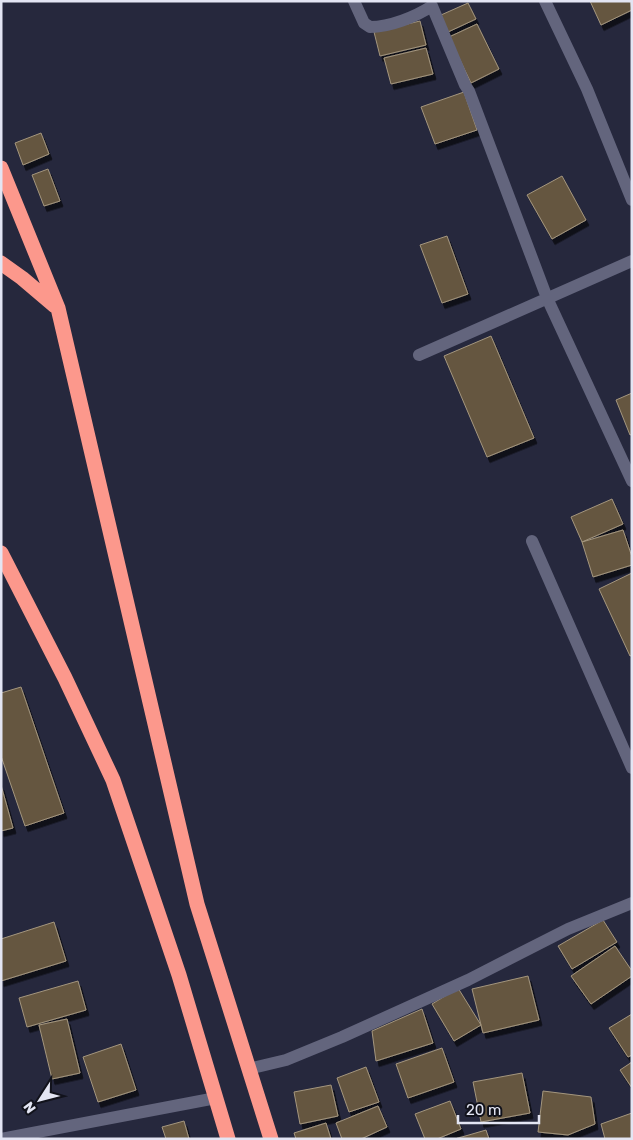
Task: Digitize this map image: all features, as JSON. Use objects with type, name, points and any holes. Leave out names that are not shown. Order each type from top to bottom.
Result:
[{"type":"highway","points":[[1,168],[58,308],[197,904],[271,1139]]},
{"type":"highway","points":[[1,263],[58,308]]},
{"type":"highway","points":[[3,557],[113,780],[179,975],[228,1139]]},
{"type":"street","points":[[354,1],[364,23],[370,27],[393,23],[422,13],[434,4],[465,85],[470,91],[547,298],[632,482]]},
{"type":"street","points":[[545,1],[587,89],[632,200]]},
{"type":"street","points":[[419,355],[632,261]]},
{"type":"street","points":[[532,541],[632,768]]},
{"type":"street","points":[[248,1069],[286,1060],[342,1037],[468,980],[568,929],[632,903]]},
{"type":"street","points":[[1,1139],[216,1098]]},
{"type":"building","points":[[590,1],[630,1],[632,10],[601,25]]},
{"type":"building","points":[[468,3],[476,19],[448,32],[441,15]]},
{"type":"building","points":[[420,21],[426,45],[380,56],[374,32]]},
{"type":"building","points":[[477,24],[499,69],[471,83],[449,37]]},
{"type":"building","points":[[426,48],[433,74],[391,84],[384,58]]},
{"type":"building","points":[[464,92],[477,130],[435,144],[421,107]]},
{"type":"building","points":[[41,133],[49,154],[23,165],[15,143]]},
{"type":"building","points":[[48,169],[60,201],[44,206],[32,175]]},
{"type":"building","points":[[562,176],[586,220],[552,239],[527,195]]},
{"type":"building","points":[[447,236],[468,294],[442,303],[420,245]]},
{"type":"building","points":[[491,336],[534,438],[487,457],[444,356]]},
{"type":"building","points":[[632,393],[632,434],[630,435],[616,400]]},
{"type":"building","points":[[612,499],[623,524],[582,542],[571,517]]},
{"type":"building","points":[[623,530],[632,557],[632,565],[593,577],[582,542]]},
{"type":"building","points":[[632,573],[632,655],[630,656],[599,589]]},
{"type":"building","points":[[21,687],[64,813],[25,826],[1,756],[1,693]]},
{"type":"building","points":[[1,785],[13,828],[1,831]]},
{"type":"building","points":[[603,920],[617,942],[572,969],[558,946]]},
{"type":"building","points":[[54,922],[66,961],[1,981],[1,939]]},
{"type":"building","points":[[615,946],[632,971],[632,976],[591,1004],[571,976]]},
{"type":"building","points":[[528,976],[539,1020],[483,1033],[472,989]]},
{"type":"building","points":[[78,981],[86,1010],[27,1027],[19,998]]},
{"type":"building","points":[[458,988],[481,1025],[454,1041],[432,1004]]},
{"type":"building","points":[[422,1009],[433,1043],[376,1061],[372,1031]]},
{"type":"building","points":[[632,1014],[632,1055],[628,1057],[609,1028]]},
{"type":"building","points":[[67,1019],[80,1073],[52,1079],[39,1025]]},
{"type":"building","points":[[121,1044],[136,1090],[98,1102],[83,1057]]},
{"type":"building","points":[[442,1048],[454,1082],[408,1098],[396,1064]]},
{"type":"building","points":[[632,1062],[632,1088],[620,1070]]},
{"type":"building","points":[[366,1067],[379,1102],[349,1112],[337,1078]]},
{"type":"building","points":[[522,1073],[530,1113],[481,1122],[473,1082]]},
{"type":"building","points":[[331,1085],[338,1116],[300,1124],[294,1092]]},
{"type":"building","points":[[543,1091],[591,1097],[595,1124],[568,1135],[538,1132]]},
{"type":"building","points":[[450,1101],[461,1129],[437,1139],[425,1139],[415,1114]]},
{"type":"building","points":[[378,1106],[387,1127],[361,1139],[342,1139],[336,1123]]},
{"type":"building","points":[[632,1113],[632,1139],[605,1139],[601,1124]]},
{"type":"building","points":[[184,1121],[189,1139],[166,1139],[162,1127]]},
{"type":"building","points":[[326,1123],[331,1139],[296,1139],[294,1133]]},
{"type":"building","points":[[486,1130],[489,1139],[455,1139]]}]
